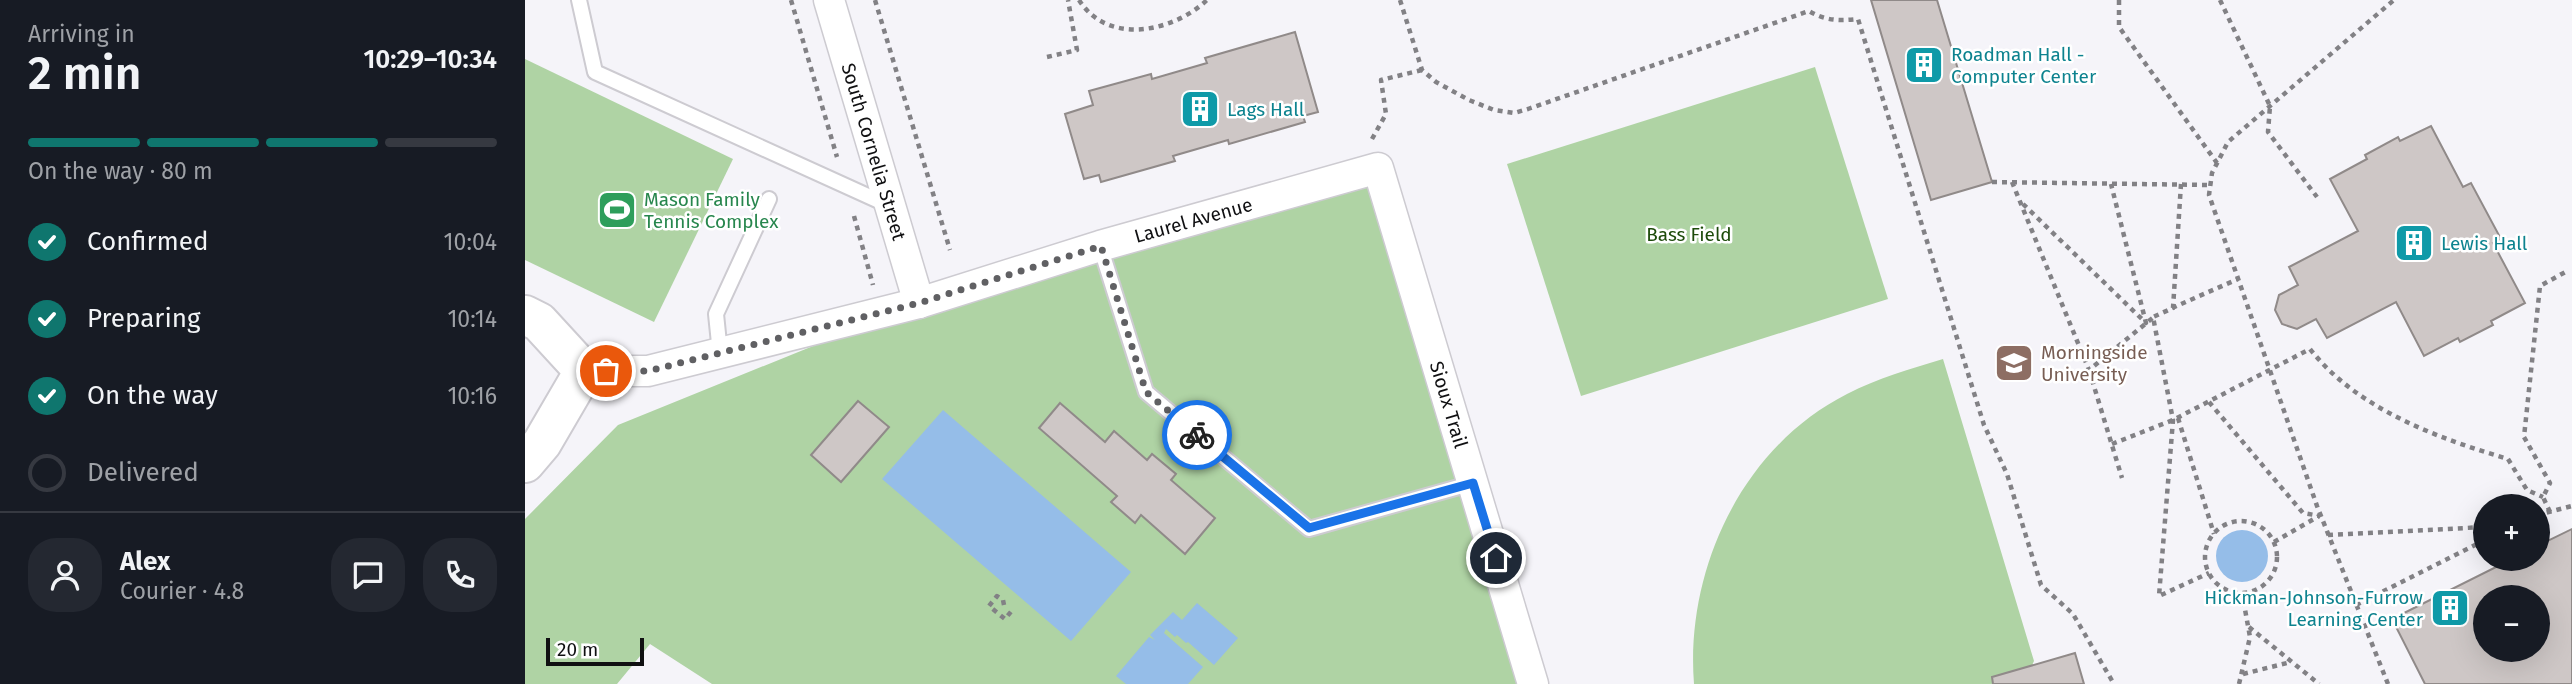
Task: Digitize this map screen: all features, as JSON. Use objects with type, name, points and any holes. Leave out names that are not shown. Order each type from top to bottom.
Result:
[{"type":"street","name":"South Cornelia Street","points":[[829,0],[919,303]]},
{"type":"street","name":"Laurel Avenue","points":[[584,370],[648,371],[919,303],[1374,159]]},
{"type":"street","name":"Sioux Trail","points":[[1374,159],[1533,684]]},
{"type":"street","points":[[525,314],[539,322],[584,370],[542,443],[525,463]]},
{"type":"lane","points":[[579,0],[595,72],[891,207]]},
{"type":"lane","points":[[720,353],[716,314],[769,199]]},
{"type":"lane","points":[[1101,246],[1146,392],[1309,528],[1473,483]]},
{"type":"path","points":[[791,0],[875,291]]},
{"type":"path","points":[[875,0],[950,250]]},
{"type":"path","points":[[1047,57],[1077,50],[1068,0]]},
{"type":"path","points":[[1079,0],[1086,11],[1098,20],[1135,30],[1153,29],[1175,22],[1192,13],[1207,0]]},
{"type":"path","points":[[1400,0],[1422,70],[1436,82],[1469,100],[1494,110],[1514,113],[1809,11],[1822,19],[1858,19],[1984,425],[2007,474],[2041,585],[2073,614],[2114,684]]},
{"type":"path","points":[[2119,0],[2119,27],[2217,163]]},
{"type":"path","points":[[2220,0],[2270,106],[2268,132],[2317,197]]},
{"type":"path","points":[[2388,684],[2320,516],[2209,195],[2212,173],[2228,142],[2394,0]]},
{"type":"path","points":[[1374,159],[1372,138],[1386,114],[1381,80],[1422,70]]},
{"type":"path","points":[[1991,182],[2210,185]]},
{"type":"path","points":[[2012,182],[2089,370],[2122,478]]},
{"type":"path","points":[[2111,184],[2146,323]]},
{"type":"path","points":[[2173,308],[2181,184]]},
{"type":"path","points":[[2019,201],[2146,323]]},
{"type":"path","points":[[2544,494],[2550,483],[2524,437],[2540,286],[2569,270]]},
{"type":"path","points":[[2089,370],[2154,317],[2238,279]]},
{"type":"path","points":[[2154,317],[2176,419],[2214,534]]},
{"type":"path","points":[[2112,444],[2176,419],[2310,349],[2326,369],[2375,403],[2422,430],[2508,458],[2527,490],[2536,494]]},
{"type":"path","points":[[2209,402],[2303,513],[2320,516]]},
{"type":"path","points":[[2176,419],[2159,596],[2209,573]]},
{"type":"path","points":[[2550,512],[2572,506]]},
{"type":"path","points":[[2274,542],[2320,516]]},
{"type":"path","points":[[2246,522],[2267,532],[2277,553],[2272,576],[2254,591],[2230,592],[2220,586],[2209,573],[2205,555],[2214,534],[2223,526],[2246,522]]},
{"type":"path","points":[[2328,535],[2473,528]]},
{"type":"path","points":[[2356,605],[2473,546]]},
{"type":"path","points":[[2239,684],[2250,637],[2242,593]]},
{"type":"path","points":[[1004,605],[1003,600],[997,596],[989,606],[1005,619],[1014,608]]},
{"type":"path","points":[[2248,626],[2319,684]]},
{"type":"path","points":[[2242,675],[2291,662]]},
{"type":"green space","name":"Mason Family Tennis Complex","points":[[525,59],[733,159],[654,322],[525,260]]},
{"type":"green space","name":"Bass Field","points":[[1815,67],[1888,299],[1581,396],[1507,164]]},
{"type":"green space","points":[[1378,168],[1532,684],[712,684],[650,644],[617,684],[525,684],[525,519],[618,425],[919,303]]},
{"type":"green space","points":[[1943,359],[2034,661],[2023,684],[1694,684],[1694,641],[1699,598],[1711,556],[1728,516],[1750,479],[1778,446],[1810,417],[1859,388]]},
{"type":"water","points":[[943,410],[1131,572],[1071,641],[882,479]]},
{"type":"water","points":[[2242,530],[2252,532],[2260,538],[2266,546],[2266,566],[2260,574],[2252,580],[2242,582],[2232,580],[2224,574],[2218,566],[2216,556],[2218,546],[2224,538],[2232,532]]},
{"type":"water","points":[[1197,603],[1238,638],[1214,665],[1188,642],[1177,635],[1175,637],[1166,629],[1164,633],[1203,667],[1188,684],[1126,684],[1116,676],[1149,637],[1155,640],[1150,635],[1173,612],[1182,620]]},
{"type":"building","name":"Roadman Hall - Computer Center","points":[[1871,0],[1937,0],[1992,182],[1931,200]]},
{"type":"building","name":"Lags Hall","points":[[1295,32],[1318,112],[1303,116],[1305,122],[1229,144],[1228,140],[1173,156],[1175,161],[1101,182],[1099,175],[1084,179],[1065,114],[1093,105],[1089,91],[1151,74],[1152,79],[1207,63],[1205,58]]},
{"type":"building","name":"Lewis Hall","points":[[2431,126],[2463,187],[2471,183],[2501,239],[2493,243],[2525,303],[2491,321],[2493,325],[2460,342],[2458,338],[2424,356],[2396,302],[2327,338],[2316,319],[2297,329],[2282,324],[2275,310],[2279,295],[2298,285],[2289,267],[2358,231],[2330,179],[2367,159],[2365,155],[2398,137],[2400,141]]},
{"type":"building","points":[[858,401],[889,427],[841,482],[811,455]]},
{"type":"building","points":[[1060,403],[1105,442],[1114,431],[1147,460],[1152,454],[1176,474],[1171,480],[1215,518],[1185,554],[1141,515],[1135,523],[1111,502],[1117,496],[1039,428]]},
{"type":"building","name":"Hickman-Johnson-Furrow Learning Center","points":[[2572,529],[2572,684],[2425,684],[2392,619],[2488,571],[2550,571],[2550,540]]},
{"type":"building","points":[[2075,653],[2084,684],[1993,684],[1992,677]]},
{"type":"way so far","points":[[606,371],[648,371],[919,303],[1101,246],[1146,392],[1197,435]]},
{"type":"place","name":"Roadman Hall - Computer Center","points":[[1924,65]]},
{"type":"place","name":"Lags Hall","points":[[1200,109]]},
{"type":"place","name":"Mason Family Tennis Complex","points":[[617,210]]},
{"type":"place","name":"Lewis Hall","points":[[2414,243]]},
{"type":"place","name":"Morningside University","points":[[2014,363]]},
{"type":"place","name":"Hickman-Johnson-Furrow Learning Center","points":[[2450,608]]},
{"type":"route","points":[[1197,435],[1309,528],[1473,483],[1496,558]]}]
